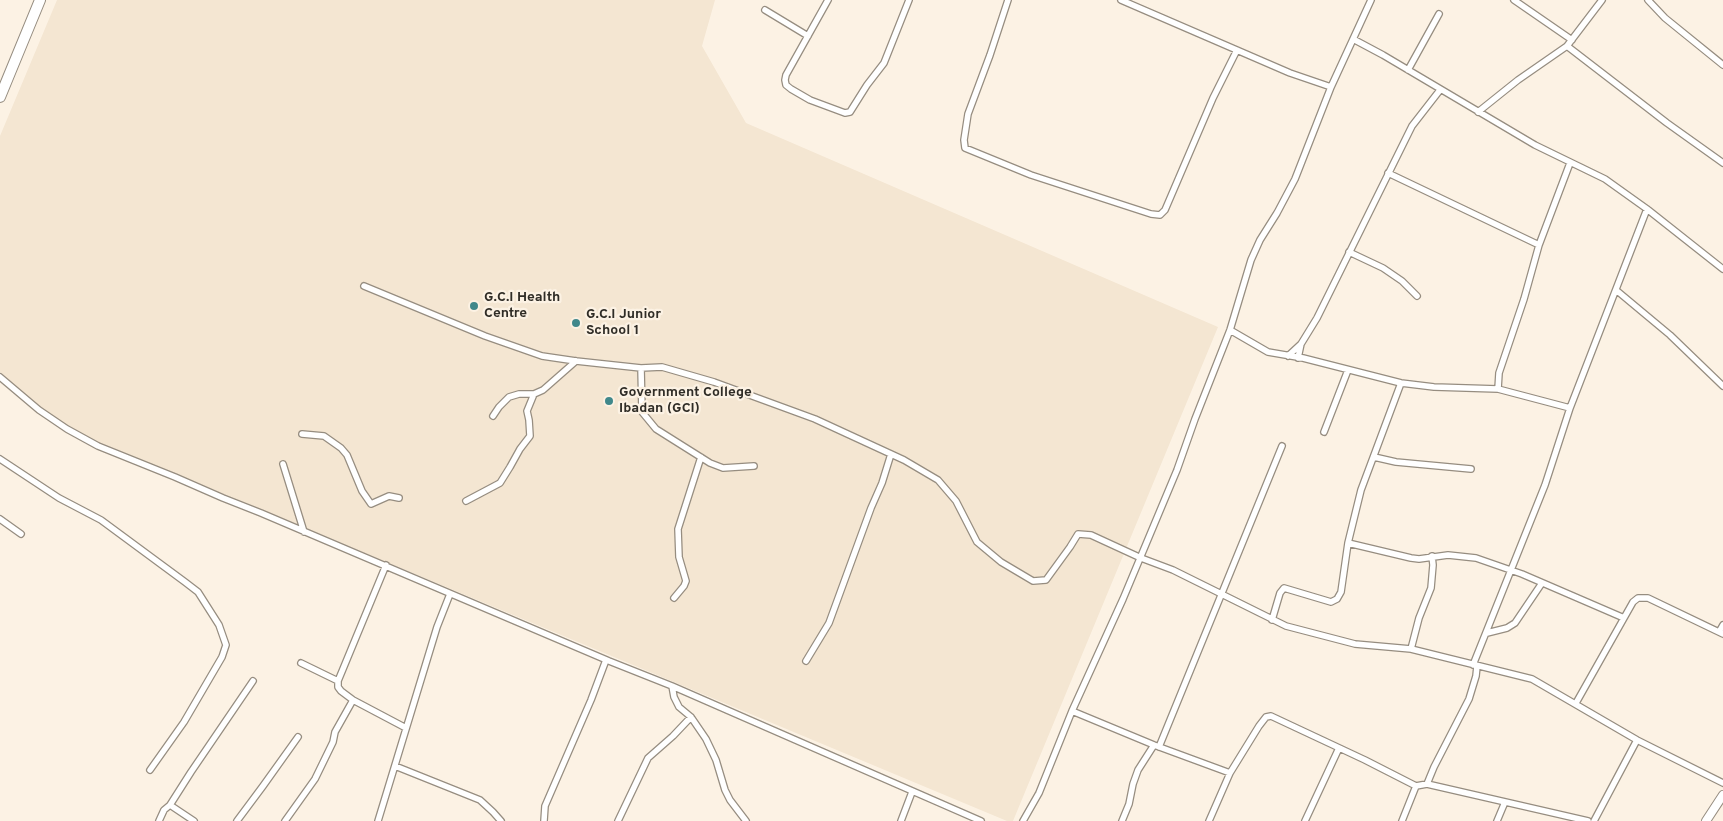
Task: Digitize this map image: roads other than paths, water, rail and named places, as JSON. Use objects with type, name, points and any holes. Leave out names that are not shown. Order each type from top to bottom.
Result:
[{"type":"highway","points":[[0,97],[40,0]]},
{"type":"street","points":[[828,0],[786,75],[786,85],[810,100],[834,110],[850,112],[867,84],[884,63],[909,0]]},
{"type":"street","points":[[1008,0],[968,114],[964,140],[965,148],[1031,174],[1151,214],[1160,215],[1165,210],[1213,98],[1237,50]]},
{"type":"street","points":[[1121,0],[1290,73],[1331,87]]},
{"type":"street","points":[[1024,821],[1039,793],[1072,711],[1141,558],[1177,470],[1230,330],[1251,260],[1294,178],[1331,87],[1371,0]]},
{"type":"street","points":[[1514,0],[1572,40]]},
{"type":"street","points":[[1478,112],[1518,80],[1567,46],[1602,0]]},
{"type":"street","points":[[1648,0],[1666,18],[1723,66]]},
{"type":"street","points":[[765,10],[808,36]]},
{"type":"street","points":[[1408,70],[1439,14]]},
{"type":"street","points":[[1353,39],[1478,112],[1570,163],[1605,179],[1648,209],[1723,269]]},
{"type":"street","points":[[1567,46],[1667,123],[1723,163]]},
{"type":"street","points":[[1288,356],[1301,344],[1317,318],[1412,126],[1440,90]]},
{"type":"street","points":[[1498,389],[1499,373],[1524,299],[1539,245],[1570,163]]},
{"type":"street","points":[[1388,173],[1539,245]]},
{"type":"street","points":[[1427,784],[1434,766],[1469,699],[1476,676],[1475,666],[1487,633],[1545,485],[1570,408],[1648,209]]},
{"type":"street","points":[[1349,252],[1382,268],[1402,281],[1417,296]]},
{"type":"street","points":[[364,286],[485,336],[542,356],[576,362],[641,368],[662,367],[714,382],[815,420],[891,454],[938,480],[956,502],[977,542],[1001,562],[1033,581],[1046,580],[1078,534],[1091,535],[1141,558],[1173,570],[1286,626],[1355,644],[1410,649],[1532,679],[1637,740],[1723,783]]},
{"type":"street","points":[[1616,290],[1670,335],[1723,386]]},
{"type":"street","points":[[1230,330],[1268,352],[1401,383],[1434,387],[1498,389],[1570,408]]},
{"type":"street","points":[[1298,358],[1301,344]]},
{"type":"street","points":[[493,416],[509,397],[518,394],[534,394],[544,390],[576,362]]},
{"type":"street","points":[[641,368],[642,412],[656,429],[710,463],[723,468],[754,466]]},
{"type":"street","points":[[1324,432],[1348,370]]},
{"type":"street","points":[[0,377],[39,410],[67,429],[98,446],[175,476],[606,660],[672,686],[981,821]]},
{"type":"street","points":[[1272,620],[1280,593],[1284,588],[1334,602],[1341,592],[1348,543],[1361,490],[1401,383]]},
{"type":"street","points":[[466,501],[500,483],[530,436],[527,411],[534,394]]},
{"type":"street","points":[[302,434],[324,436],[341,448],[347,455],[362,491],[371,504],[389,496],[399,498]]},
{"type":"street","points":[[1122,821],[1129,804],[1138,770],[1157,746],[1222,594],[1282,446]]},
{"type":"street","points":[[806,661],[829,623],[882,483],[891,454]]},
{"type":"street","points":[[674,598],[686,581],[679,557],[678,530],[701,457]]},
{"type":"street","points":[[1374,457],[1396,462],[1470,469]]},
{"type":"street","points":[[0,459],[60,498],[101,520],[185,582],[198,592],[219,625],[226,645],[222,657],[184,722],[150,770]]},
{"type":"street","points":[[283,464],[304,532]]},
{"type":"street","points":[[0,519],[21,534]]},
{"type":"street","points":[[1348,543],[1411,558],[1420,559],[1448,555],[1476,558],[1511,570],[1624,618]]},
{"type":"street","points":[[1410,649],[1419,618],[1431,588],[1433,574],[1432,556]]},
{"type":"street","points":[[386,565],[338,681],[340,692],[406,728]]},
{"type":"street","points":[[1487,633],[1507,628],[1515,623],[1542,583]]},
{"type":"street","points":[[378,821],[437,627],[450,594]]},
{"type":"street","points":[[1576,703],[1632,602],[1638,598],[1648,598],[1721,633],[1723,625]]},
{"type":"street","points":[[544,821],[545,806],[591,700],[606,660]]},
{"type":"street","points":[[301,664],[338,681]]},
{"type":"street","points":[[159,821],[164,810],[170,805],[253,681]]},
{"type":"street","points":[[672,686],[674,697],[679,707],[692,717],[706,739],[716,760],[724,790],[746,821]]},
{"type":"street","points":[[286,821],[315,778],[353,700]]},
{"type":"street","points":[[1072,711],[1157,746],[1230,773]]},
{"type":"street","points":[[1209,821],[1230,773],[1266,717],[1271,716],[1416,786],[1427,784],[1588,821]]},
{"type":"street","points":[[618,821],[648,758],[692,717]]},
{"type":"street","points":[[237,821],[298,737]]},
{"type":"street","points":[[1594,821],[1637,740]]},
{"type":"street","points":[[1305,821],[1339,748]]},
{"type":"street","points":[[395,766],[480,800],[501,821]]},
{"type":"street","points":[[1402,821],[1416,786]]},
{"type":"street","points":[[901,821],[912,792]]},
{"type":"street","points":[[1706,821],[1723,795]]},
{"type":"street","points":[[1497,821],[1505,802]]},
{"type":"street","points":[[170,805],[194,821]]},
{"type":"place","name":"G.C.I Health Centre","points":[[474,306]]},
{"type":"place","name":"G.C.I Junior School 1","points":[[576,323]]},
{"type":"place","name":"Government College Ibadan (GCI)","points":[[609,401]]}]
